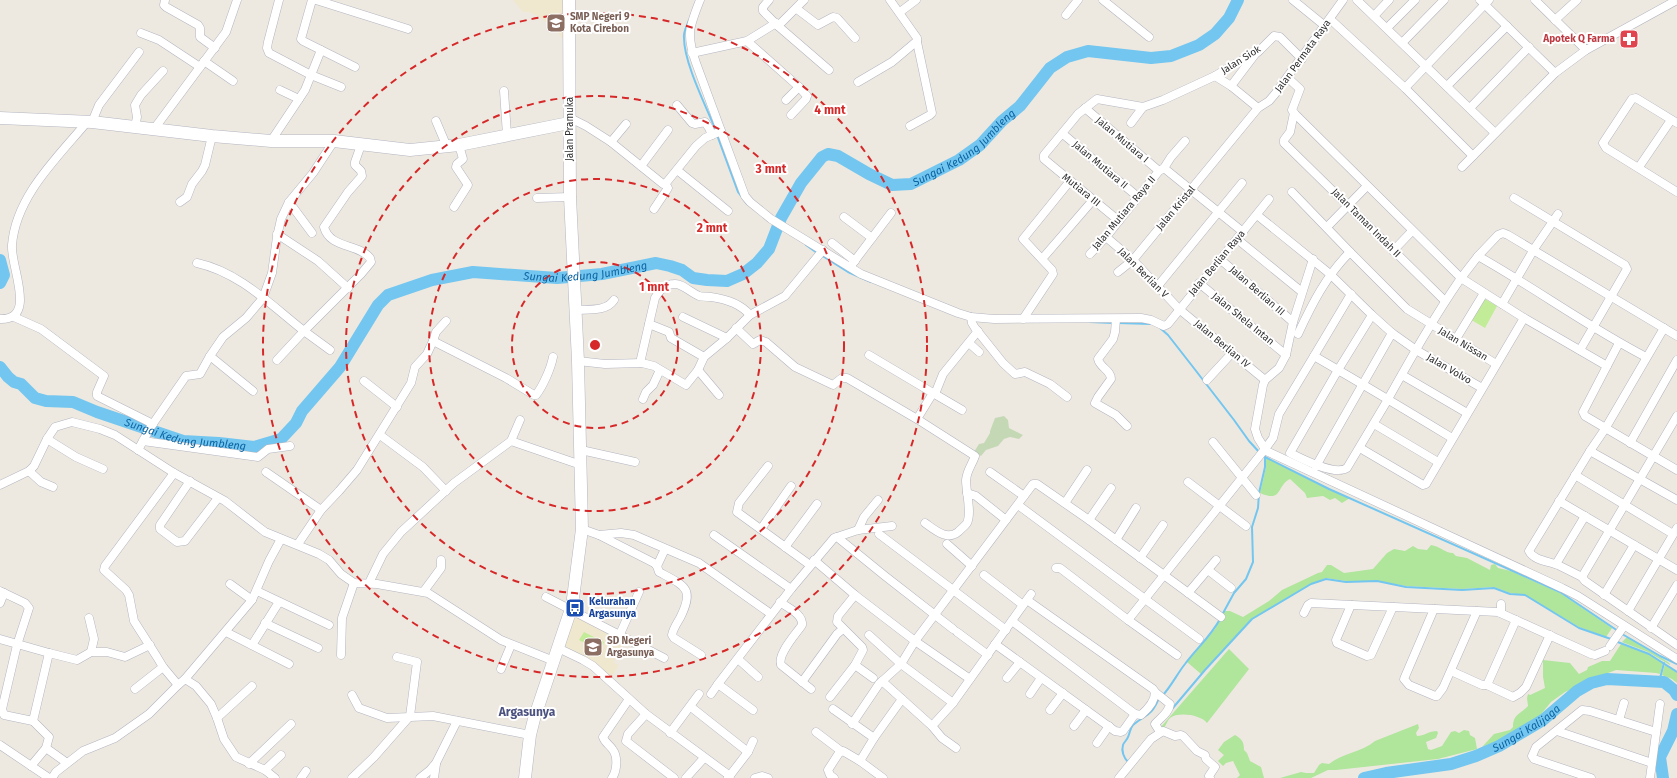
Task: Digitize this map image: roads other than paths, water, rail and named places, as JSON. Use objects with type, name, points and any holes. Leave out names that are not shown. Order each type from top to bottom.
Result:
[{"type":"street","points":[[165,0],[164,4],[166,7],[198,25],[200,28],[200,37],[215,48]]},
{"type":"street","points":[[154,129],[230,26],[237,0]]},
{"type":"street","points":[[279,0],[266,48],[269,53],[311,75],[341,88]]},
{"type":"street","points":[[312,0],[301,39],[355,67]]},
{"type":"street","points":[[316,0],[408,29]]},
{"type":"street","name":"Jalan Pramuka","points":[[525,778],[530,735],[571,609],[582,529],[578,361],[570,197],[569,0]]},
{"type":"street","points":[[700,0],[689,31],[692,53],[716,133],[745,196],[771,219],[821,252],[852,264]]},
{"type":"street","points":[[769,0],[762,9],[777,25],[829,70]]},
{"type":"street","points":[[692,53],[747,41],[777,25],[804,0]]},
{"type":"street","points":[[890,0],[900,12],[917,38],[932,113],[910,126]]},
{"type":"street","points":[[900,12],[916,0]]},
{"type":"street","points":[[1066,15],[1078,0]]},
{"type":"street","points":[[1103,0],[1149,38]]},
{"type":"street","points":[[1112,7],[1118,0]]},
{"type":"street","name":"Jalan Permata Raya","points":[[1221,156],[1258,108],[1269,101],[1288,78],[1343,0]]},
{"type":"street","points":[[1357,0],[1495,133]]},
{"type":"street","points":[[1374,16],[1390,0]]},
{"type":"street","points":[[1387,28],[1415,0]]},
{"type":"street","points":[[1402,43],[1444,0]]},
{"type":"street","points":[[1535,0],[1586,50]]},
{"type":"street","points":[[1555,20],[1577,0]]},
{"type":"street","points":[[1462,167],[1555,73],[1586,50],[1677,0]]},
{"type":"street","points":[[1296,1],[1325,26]]},
{"type":"street","points":[[1405,88],[1485,1],[1507,26],[1555,73]]},
{"type":"street","points":[[797,8],[818,25],[831,18],[837,18],[855,38]]},
{"type":"street","points":[[1330,19],[1405,88],[1473,156]]},
{"type":"street","points":[[1447,86],[1507,26]]},
{"type":"street","points":[[141,33],[159,40],[233,81]]},
{"type":"street","name":"Jalan Siok","points":[[1142,107],[1176,95],[1215,76],[1232,65],[1258,52],[1274,36],[1278,36],[1302,58]]},
{"type":"street","points":[[747,41],[799,86],[807,98],[791,115]]},
{"type":"street","points":[[858,82],[865,76],[892,62],[917,42]]},
{"type":"street","points":[[1470,108],[1529,48]]},
{"type":"street","points":[[271,141],[305,90],[321,50]]},
{"type":"street","points":[[14,317],[18,313],[20,306],[12,249],[18,218],[33,188],[90,122],[99,105],[138,52]]},
{"type":"street","points":[[1231,86],[1258,52]]},
{"type":"street","points":[[135,127],[137,117],[135,105],[141,95],[163,71]]},
{"type":"street","points":[[1215,76],[1231,86],[1258,108]]},
{"type":"street","points":[[1288,78],[1300,89],[1292,110],[1294,113],[1461,278],[1524,318],[1607,366]]},
{"type":"street","points":[[786,100],[799,86]]},
{"type":"street","points":[[280,90],[299,99]]},
{"type":"street","points":[[504,91],[507,135]]},
{"type":"street","points":[[1639,167],[1674,121],[1639,98],[1634,98],[1603,143],[1606,148],[1639,167],[1677,192]]},
{"type":"street","points":[[1063,134],[1078,114],[1097,99],[1142,107],[1132,123]]},
{"type":"street","points":[[677,105],[692,123],[706,123],[716,133]]},
{"type":"street","name":"Jalan Mutiara I","points":[[1085,108],[1162,170],[1191,189],[1243,232]]},
{"type":"street","name":"Jalan Taman Indah II","points":[[1294,113],[1290,132],[1284,140],[1287,146],[1445,301]]},
{"type":"street","points":[[0,118],[90,122],[212,136],[271,141],[334,142],[410,150],[453,146],[570,121],[611,142],[661,183],[665,184],[668,188],[654,209]]},
{"type":"street","points":[[436,121],[463,159],[457,164],[456,168],[468,185],[454,207]]},
{"type":"street","points":[[611,142],[626,124]]},
{"type":"street","points":[[641,166],[668,130]]},
{"type":"street","points":[[665,184],[696,146],[716,133]]},
{"type":"street","name":"Mutiara III","points":[[1063,134],[1043,158],[1119,220]]},
{"type":"street","name":"Jalan Mutiara II","points":[[1063,134],[1138,197]]},
{"type":"street","points":[[180,202],[188,197],[192,184],[202,172],[212,136]]},
{"type":"street","name":"Jalan Mutiara Raya II","points":[[1090,254],[1106,237],[1185,141]]},
{"type":"street","points":[[138,450],[152,426],[186,376],[200,374],[223,337],[246,318],[263,298],[272,273],[277,234],[281,219],[289,202],[314,172],[334,142]]},
{"type":"street","points":[[277,360],[370,264],[370,258],[365,253],[336,242],[329,236],[324,227],[348,192],[362,176],[361,171],[355,165],[361,145]]},
{"type":"street","name":"Jalan Kristal","points":[[1118,272],[1133,260],[1191,189],[1221,156]]},
{"type":"street","points":[[677,170],[728,211]]},
{"type":"street","points":[[1023,319],[1053,276],[1052,270],[1023,239],[1070,181]]},
{"type":"street","points":[[1157,287],[1242,183]]},
{"type":"street","points":[[1327,227],[1367,186]]},
{"type":"street","name":"Jalan Nissan","points":[[1292,192],[1407,309],[1496,364]]},
{"type":"street","points":[[538,198],[570,197]]},
{"type":"street","points":[[1514,198],[1555,217],[1625,265],[1627,269],[1580,350]]},
{"type":"street","name":"Jalan Berlian Raya","points":[[1116,321],[1141,318],[1151,320],[1164,326],[1168,324],[1269,199]]},
{"type":"street","points":[[1042,259],[1093,200]]},
{"type":"street","points":[[289,202],[312,233]]},
{"type":"street","points":[[852,264],[891,213]]},
{"type":"street","name":"Jalan Volvo","points":[[1257,215],[1313,259],[1392,333],[1416,350],[1482,388]]},
{"type":"street","points":[[844,217],[872,238]]},
{"type":"street","points":[[1502,304],[1516,278],[1555,217]]},
{"type":"street","points":[[1393,251],[1412,231]]},
{"type":"street","points":[[1263,451],[1316,466],[1345,470],[1360,448],[1430,324],[1445,301],[1478,256],[1498,235],[1503,233],[1534,249],[1677,336]]},
{"type":"street","points":[[277,234],[318,261],[348,288]]},
{"type":"street","name":"Jalan Berlian V","points":[[1106,237],[1133,260],[1179,309]]},
{"type":"street","points":[[1238,239],[1302,292]]},
{"type":"street","points":[[832,243],[861,274],[971,317],[1116,321],[1113,339],[1098,359],[1099,363],[1109,373],[1111,379],[1095,403],[1116,415],[1127,426]]},
{"type":"street","points":[[578,361],[605,364],[640,363],[650,365],[686,385],[698,370],[704,356],[727,338],[750,315],[785,296],[821,252]]},
{"type":"street","points":[[1298,334],[1313,302],[1330,274],[1350,252]]},
{"type":"street","points":[[1478,256],[1516,278],[1619,343],[1646,357]]},
{"type":"street","points":[[1263,451],[1255,428],[1263,385],[1265,380],[1279,368],[1286,354],[1293,322],[1313,259]]},
{"type":"street","name":"Jalan Berlian III","points":[[1221,260],[1293,322]]},
{"type":"street","points":[[197,263],[221,270],[235,278],[330,350]]},
{"type":"street","name":"Jalan Shela Intan","points":[[1200,283],[1286,354]]},
{"type":"street","points":[[640,363],[657,293],[664,287],[672,284],[680,285],[700,296],[722,298],[734,302],[750,315]]},
{"type":"street","points":[[1456,339],[1484,293]]},
{"type":"street","points":[[1128,620],[1273,438],[1279,414],[1351,294]]},
{"type":"street","points":[[575,305],[606,308],[614,300]]},
{"type":"street","name":"Jalan Berlian IV","points":[[1179,309],[1265,380]]},
{"type":"street","points":[[1288,457],[1338,370],[1372,315]]},
{"type":"street","points":[[2,319],[14,317],[41,329],[104,376],[96,392],[97,396],[152,426]]},
{"type":"street","points":[[683,317],[727,338]]},
{"type":"street","points":[[971,317],[972,323],[978,331],[1003,363],[1015,374],[1025,372],[1050,384],[1067,397]]},
{"type":"street","points":[[1360,448],[1423,484],[1426,484],[1524,318]]},
{"type":"street","points":[[298,544],[320,510],[357,470],[411,383],[415,367],[427,354],[436,332],[446,321]]},
{"type":"street","points":[[649,324],[670,332],[671,338],[704,356]]},
{"type":"street","points":[[736,328],[753,344],[760,340],[766,342],[798,368],[833,385],[842,378],[847,378],[917,419],[975,456],[968,468],[967,493],[969,516],[967,524],[954,535],[950,536],[941,534],[925,523]]},
{"type":"street","points":[[1664,328],[1605,429],[1529,551],[1539,559],[1556,564],[1582,577],[1604,595],[1677,645]]},
{"type":"street","points":[[917,419],[934,394],[943,374],[978,331]]},
{"type":"street","points":[[1316,466],[1392,333]]},
{"type":"street","points":[[433,341],[506,378],[534,395],[536,395],[539,390],[550,368],[553,357]]},
{"type":"street","points":[[969,343],[979,352]]},
{"type":"street","points":[[1619,343],[1583,412],[1585,416],[1605,429],[1677,470]]},
{"type":"street","points":[[1207,380],[1232,353]]},
{"type":"street","points":[[869,355],[934,394],[953,400],[962,410]]},
{"type":"street","points":[[210,356],[253,391]]},
{"type":"street","points":[[1314,356],[1452,438]]},
{"type":"street","points":[[1630,443],[1677,360]]},
{"type":"street","points":[[643,399],[646,392],[653,385],[660,370]]},
{"type":"street","points":[[698,370],[719,395]]},
{"type":"street","points":[[1402,375],[1467,413]]},
{"type":"street","points":[[364,381],[397,407]]},
{"type":"street","points":[[1582,577],[1677,416]]},
{"type":"street","points":[[369,583],[383,554],[401,532],[446,491],[511,441],[520,420]]},
{"type":"street","points":[[0,485],[29,471],[34,466],[47,439],[55,427],[72,422],[100,429],[116,435],[138,450],[218,498],[258,527],[281,539],[298,544],[326,558],[341,574],[354,583],[369,583],[424,591],[431,594],[443,604],[501,640],[554,661]]},
{"type":"street","points":[[1374,424],[1438,462]]},
{"type":"street","points":[[380,434],[430,473],[446,491]]},
{"type":"street","points":[[47,439],[76,457],[104,469]]},
{"type":"street","points":[[144,440],[258,457],[268,449],[290,446]]},
{"type":"street","points":[[511,441],[581,465]]},
{"type":"street","points":[[1213,442],[1256,495]]},
{"type":"street","points":[[581,450],[635,462]]},
{"type":"street","points":[[1590,451],[1677,500]]},
{"type":"street","points":[[1288,457],[1578,596],[1622,628],[1676,655]]},
{"type":"street","points":[[768,466],[739,503],[737,512],[785,547],[812,563],[915,641],[970,679]]},
{"type":"street","points":[[1064,502],[1087,470]]},
{"type":"street","points":[[29,471],[41,482],[53,488]]},
{"type":"street","points":[[174,472],[104,569],[126,590],[129,595],[134,621],[163,667],[178,685]]},
{"type":"street","points":[[266,472],[320,510]]},
{"type":"street","points":[[990,472],[1024,496]]},
{"type":"street","points":[[1575,475],[1624,506],[1675,531],[1628,611]]},
{"type":"street","points":[[190,481],[160,525],[160,529],[177,542],[185,541],[218,498]]},
{"type":"street","points":[[1188,482],[1246,526]]},
{"type":"street","points":[[852,724],[882,681],[901,664],[915,641],[1033,484],[1037,484],[1064,502],[1221,618]]},
{"type":"street","points":[[761,529],[791,486]]},
{"type":"street","points":[[1089,520],[1111,488]]},
{"type":"street","points":[[967,493],[976,496],[1006,520]]},
{"type":"street","points":[[858,530],[864,517],[878,500]]},
{"type":"street","points":[[1559,501],[1677,570]]},
{"type":"street","points":[[785,547],[817,504]]},
{"type":"street","points":[[1018,505],[1199,639]]},
{"type":"street","points":[[1116,540],[1136,508]]},
{"type":"street","points":[[1556,564],[1585,516]]},
{"type":"street","points":[[1140,558],[1164,525]]},
{"type":"street","points":[[711,694],[790,589],[831,540],[858,530],[892,526]]},
{"type":"street","points":[[582,529],[599,535],[654,563],[660,572],[676,581],[687,591],[687,604],[673,631],[672,636],[701,654]]},
{"type":"street","points":[[599,535],[608,533],[628,534],[665,549],[706,568],[771,614]]},
{"type":"street","points":[[879,534],[1006,630]]},
{"type":"street","points":[[714,535],[790,589]]},
{"type":"street","points":[[837,537],[988,655]]},
{"type":"street","points":[[52,778],[56,772],[83,752],[115,738],[143,718],[185,679],[252,600],[281,539]]},
{"type":"street","points":[[947,544],[972,566]]},
{"type":"street","points":[[1604,595],[1634,545]]},
{"type":"street","points":[[657,566],[665,549]]},
{"type":"street","points":[[424,591],[441,568],[441,560]]},
{"type":"street","points":[[1188,594],[1216,560]]},
{"type":"street","points":[[1056,568],[1060,568],[1177,656]]},
{"type":"street","points":[[1208,570],[1231,588]]},
{"type":"street","points":[[984,575],[1027,600],[1167,700],[1170,707],[1158,730],[1119,778]]},
{"type":"street","points":[[341,655],[342,618],[354,583]]},
{"type":"street","points":[[230,584],[252,600]]},
{"type":"street","points":[[1651,628],[1677,585]]},
{"type":"street","points":[[257,591],[329,625]]},
{"type":"street","points":[[0,603],[2,592],[25,603],[28,608],[2,712],[4,715],[32,721],[50,737],[46,748],[31,766]]},
{"type":"street","points":[[620,634],[639,592]]},
{"type":"street","points":[[830,697],[862,654],[862,647],[843,629],[838,622],[838,616],[855,595]]},
{"type":"street","points":[[546,597],[664,658]]},
{"type":"street","points":[[932,726],[953,703],[1027,600]]},
{"type":"street","points":[[252,645],[279,602]]},
{"type":"street","points":[[780,602],[798,615],[803,622],[781,654],[781,665],[811,689]]},
{"type":"street","points":[[1304,613],[1309,603],[1501,613],[1595,655],[1609,647],[1622,628]]},
{"type":"street","points":[[1501,604],[1501,613]]},
{"type":"street","points":[[1351,605],[1336,640],[1337,643],[1367,656],[1371,655],[1393,607]]},
{"type":"street","points":[[1434,609],[1404,680],[1409,685],[1433,696],[1437,696],[1443,688],[1477,611]]},
{"type":"street","points":[[89,618],[94,639],[91,652]]},
{"type":"street","points":[[1487,685],[1516,620]]},
{"type":"street","points":[[1012,621],[1135,714],[1142,715],[1147,710],[1153,700],[1155,692]]},
{"type":"street","points":[[265,623],[318,648]]},
{"type":"street","points":[[802,682],[837,634],[843,629]]},
{"type":"street","points":[[226,632],[289,664]]},
{"type":"street","points":[[869,635],[901,664],[953,703]]},
{"type":"street","points":[[1450,671],[1513,697],[1526,687],[1550,635]]},
{"type":"street","points":[[0,639],[77,660],[91,652],[107,652],[125,657],[150,645]]},
{"type":"street","points":[[501,669],[511,644]]},
{"type":"street","points":[[995,644],[1115,731],[1121,732],[1135,714]]},
{"type":"street","points":[[558,648],[593,666],[646,714],[729,777],[748,752],[753,741]]},
{"type":"street","points":[[32,721],[49,653]]},
{"type":"street","points":[[352,778],[374,757],[410,716],[416,662],[397,657]]},
{"type":"street","points":[[738,659],[758,677]]},
{"type":"street","points":[[1007,678],[1020,662]]},
{"type":"street","points":[[855,664],[873,678]]},
{"type":"street","points":[[135,689],[163,667]]},
{"type":"street","points":[[1030,694],[1042,678]]},
{"type":"street","points":[[185,679],[193,683],[204,695],[218,718],[221,733],[230,750],[236,757],[265,770],[275,778]]},
{"type":"street","points":[[882,681],[932,726],[942,738],[956,748]]},
{"type":"street","points":[[718,684],[753,710]]},
{"type":"street","points":[[218,718],[252,686]]},
{"type":"street","points":[[1050,710],[1063,693]]},
{"type":"street","points":[[670,733],[691,707],[699,694]]},
{"type":"street","points":[[352,695],[357,706],[364,711],[390,718],[432,716],[530,735]]},
{"type":"street","points":[[612,778],[615,771],[616,755],[614,750],[603,737],[630,699]]},
{"type":"street","points":[[860,762],[874,738],[902,699]]},
{"type":"street","points":[[1619,720],[1624,703]]},
{"type":"street","points":[[1650,778],[1660,704]]},
{"type":"street","points":[[691,707],[748,752]]},
{"type":"street","points":[[833,709],[852,724],[874,738]]},
{"type":"street","points":[[1074,726],[1086,710]]},
{"type":"street","points":[[1591,778],[1569,775],[1534,759],[1532,756],[1536,747],[1582,710],[1590,711],[1656,732]]},
{"type":"street","points":[[646,714],[628,734],[626,741],[674,778]]},
{"type":"street","points":[[420,778],[436,763],[457,721]]},
{"type":"street","points":[[249,764],[291,724]]},
{"type":"street","points":[[1097,743],[1109,726]]},
{"type":"street","points":[[1158,730],[1175,736],[1184,736],[1197,751],[1205,755],[1206,759],[1215,767],[1209,776],[1210,778]]},
{"type":"street","points":[[816,732],[841,751],[883,778]]},
{"type":"street","points":[[1556,732],[1652,763]]},
{"type":"street","points":[[0,745],[49,778]]},
{"type":"street","points":[[46,748],[67,763]]},
{"type":"street","points":[[834,778],[830,775],[828,770],[841,751]]},
{"type":"street","points":[[265,770],[281,755]]},
{"type":"street","points":[[686,778],[704,758]]},
{"type":"street","points":[[434,778],[436,763]]},
{"type":"street","points":[[755,778],[762,776],[768,778]]},
{"type":"waterway","name":"Sungai Kedung Jumbleng","points":[[0,367],[8,377],[14,382],[21,384],[35,398],[46,401],[73,402],[97,412],[183,441],[254,447],[281,439],[296,423],[302,411],[340,367],[378,305],[388,295],[432,280],[473,272],[557,278],[602,274],[656,263],[682,270],[693,278],[727,281],[743,274],[757,263],[769,249],[781,218],[801,183],[822,157],[828,154],[838,156],[892,185],[911,184],[959,160],[980,145],[1002,121],[1020,106],[1050,68],[1067,57],[1088,51],[1151,58],[1171,56],[1199,45],[1215,34],[1229,18],[1238,0]]},
{"type":"waterway","points":[[689,20],[684,36],[685,48],[691,72],[716,131]]},
{"type":"waterway","points":[[717,135],[738,192],[747,204]]},
{"type":"waterway","points":[[806,245],[817,253]]},
{"type":"waterway","points":[[821,255],[848,272],[871,282]]},
{"type":"waterway","name":"Sungai Kedung Jumbleng","points":[[0,260],[4,275],[0,283]]},
{"type":"waterway","points":[[1090,322],[1113,323]]},
{"type":"waterway","points":[[1118,323],[1151,324]]},
{"type":"waterway","points":[[1160,328],[1168,335],[1249,441],[1260,453]]},
{"type":"waterway","points":[[1222,615],[1234,593],[1246,579],[1253,562],[1252,527],[1258,508],[1259,493],[1265,467],[1265,457],[1263,455]]},
{"type":"waterway","points":[[1265,457],[1329,489],[1560,592],[1618,631]]},
{"type":"waterway","points":[[1172,709],[1205,670],[1252,619],[1311,584],[1326,579],[1346,582],[1377,581],[1406,587],[1462,590],[1494,588],[1510,594],[1525,595],[1579,628],[1611,639]]},
{"type":"waterway","points":[[1163,695],[1220,619]]},
{"type":"waterway","points":[[1622,634],[1677,664]]},
{"type":"waterway","points":[[1615,641],[1649,654],[1677,672]]},
{"type":"waterway","points":[[1659,682],[1664,663]]},
{"type":"waterway","name":"Sungai Kalijaga","points":[[1364,778],[1386,773],[1451,764],[1476,756],[1499,746],[1543,720],[1577,691],[1591,683],[1607,679],[1664,682],[1674,690],[1677,695]]},
{"type":"waterway","points":[[1128,762],[1123,754],[1123,744],[1128,738],[1133,725],[1151,712],[1159,698]]},
{"type":"waterway","name":"Sungai Kalijaga","points":[[1663,778],[1660,757],[1673,731],[1677,714]]},
{"type":"place","name":"SMP Negeri 9 Kota Cirebon","points":[[556,23]]},
{"type":"place","name":"Apotek Q Farma","points":[[1629,39]]},
{"type":"place","name":"Kelurahan Argasunya","points":[[575,608]]},
{"type":"place","name":"SD Negeri Argasunya","points":[[593,647]]},
{"type":"district","name":"Argasunya","points":[[527,712]]}]
